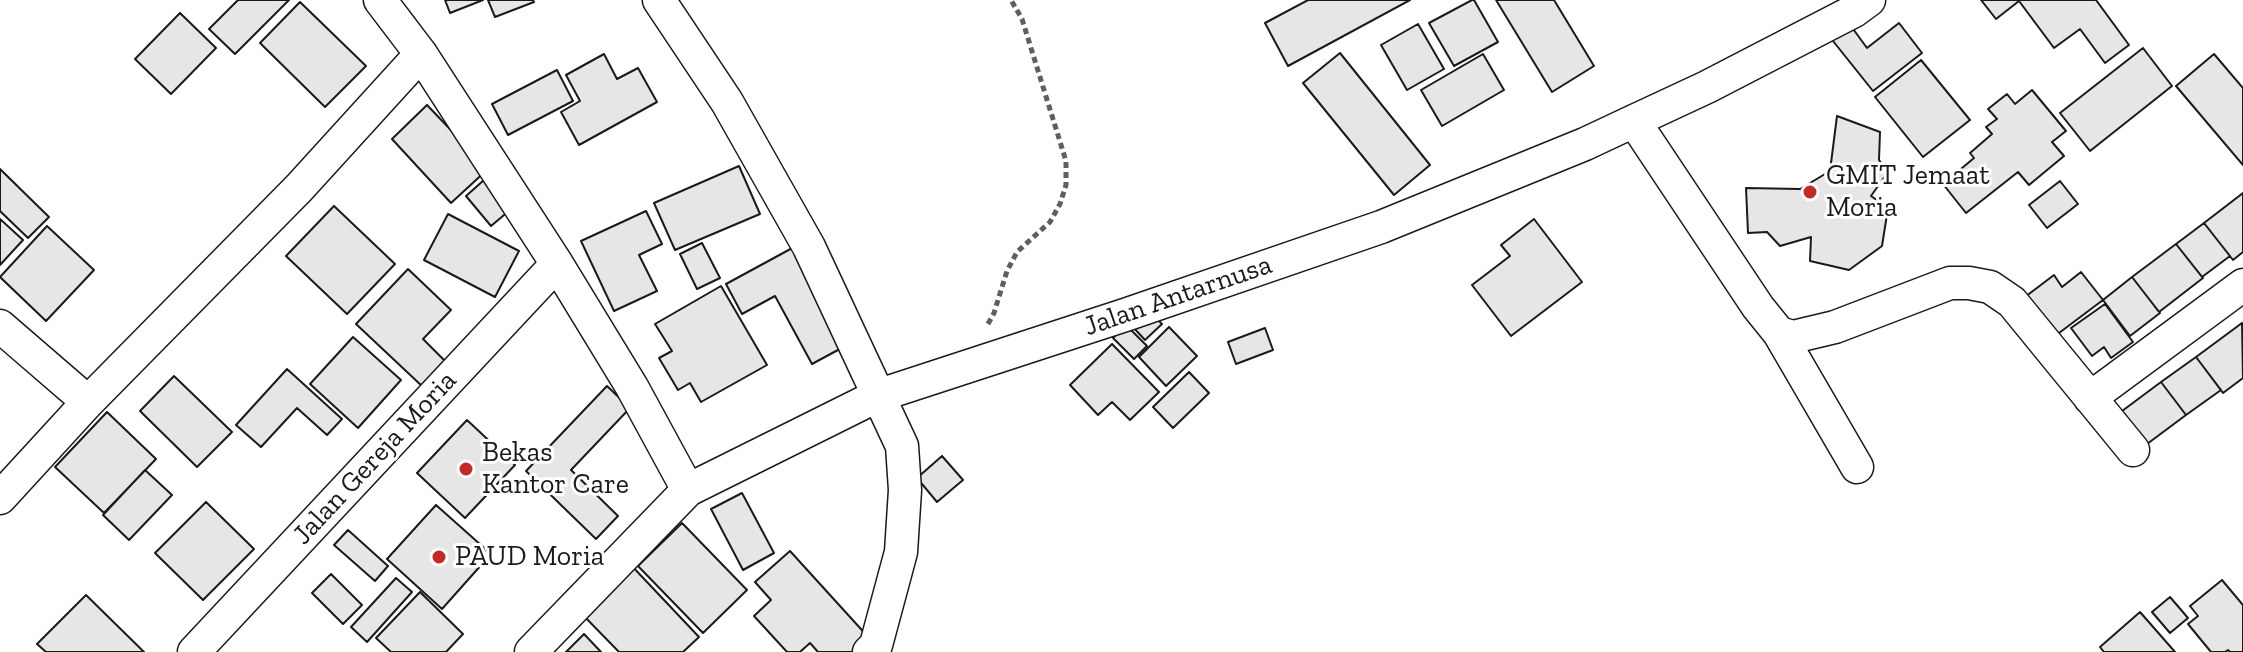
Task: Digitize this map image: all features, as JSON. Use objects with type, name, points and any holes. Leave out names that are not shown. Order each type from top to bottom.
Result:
[{"type":"street","points":[[380,0],[421,54],[557,264],[632,387],[688,490]]},
{"type":"street","points":[[659,0],[727,102],[809,247],[902,446],[905,490],[901,552],[876,645],[869,652]]},
{"type":"street","name":"Jalan Antarnusa","points":[[531,652],[688,490],[877,396],[1381,227],[1585,144],[1707,87],[1856,4]]},
{"type":"street","points":[[0,498],[88,402],[299,188],[421,54]]},
{"type":"street","points":[[1634,121],[1758,307],[1779,333],[1857,467]]},
{"type":"street","name":"Jalan Gereja Moria","points":[[194,652],[557,264]]},
{"type":"street","points":[[1779,333],[1793,337],[1835,327],[1950,283],[1990,287],[2012,302],[2133,450]]},
{"type":"street","points":[[2090,398],[2243,285]]},
{"type":"street","points":[[0,326],[88,402]]},
{"type":"path","points":[[982,332],[994,313],[1007,271],[1017,252],[1050,222],[1066,185],[1066,161],[1022,19],[1011,0]]},
{"type":"building","points":[[238,0],[289,0],[235,54],[209,29]]},
{"type":"building","points":[[445,0],[483,0],[450,13]]},
{"type":"building","points":[[488,0],[533,0],[534,2],[495,17]]},
{"type":"building","points":[[1308,0],[1410,0],[1288,66],[1265,23]]},
{"type":"building","points":[[1472,0],[1498,42],[1454,66],[1429,23]]},
{"type":"building","points":[[1496,0],[1554,0],[1594,66],[1552,92]]},
{"type":"building","points":[[1981,0],[2096,0],[2129,45],[2105,63],[2080,29],[2054,48],[2019,1],[1996,19]]},
{"type":"building","points":[[300,2],[366,66],[325,107],[260,43]]},
{"type":"building","points":[[180,13],[216,48],[171,94],[135,59]]},
{"type":"building","points":[[1848,22],[1867,48],[1899,23],[1922,53],[1873,91],[1829,36]]},
{"type":"building","points":[[1418,24],[1444,69],[1407,90],[1381,45]]},
{"type":"building","points":[[2143,48],[2172,86],[2090,151],[2060,113]]},
{"type":"building","points":[[1340,53],[1430,165],[1394,195],[1303,83]]},
{"type":"building","points":[[604,54],[617,79],[638,68],[657,102],[579,145],[561,112],[580,101],[566,75]]},
{"type":"building","points":[[1483,54],[1504,90],[1442,126],[1421,90]]},
{"type":"building","points":[[2214,54],[2243,88],[2243,165],[2176,86]]},
{"type":"building","points":[[1921,60],[1970,120],[1923,157],[1875,97]]},
{"type":"building","points":[[557,70],[573,101],[508,135],[492,104]]},
{"type":"building","points":[[2032,90],[2066,131],[2052,142],[2064,156],[2029,185],[2018,172],[1966,213],[1943,184],[1974,158],[1970,153],[1992,134],[1986,127],[1997,119],[1988,109],[2007,94],[2015,104]]},
{"type":"building","points":[[427,105],[488,169],[451,203],[392,139]]},
{"type":"building","name":"GMIT Jemaat Moria","points":[[1837,116],[1880,132],[1879,160],[1888,172],[1871,196],[1888,208],[1882,246],[1849,270],[1810,261],[1811,237],[1780,246],[1767,232],[1748,233],[1746,188],[1800,189],[1830,171]]},
{"type":"building","points":[[739,166],[760,214],[675,250],[654,203]]},
{"type":"building","points":[[0,169],[49,217],[28,238],[0,211]]},
{"type":"building","points":[[484,180],[510,210],[491,226],[466,196]]},
{"type":"building","points":[[2060,181],[2078,204],[2047,228],[2029,205]]},
{"type":"building","points":[[2243,193],[2243,252],[2233,260],[2204,223]]},
{"type":"building","points":[[334,206],[395,264],[347,314],[286,256]]},
{"type":"building","points":[[646,211],[662,244],[639,255],[657,291],[614,311],[581,241]]},
{"type":"building","points":[[448,214],[519,251],[495,297],[424,260]]},
{"type":"building","points":[[0,219],[23,240],[0,265]]},
{"type":"building","points":[[1534,219],[1582,282],[1511,336],[1472,285],[1510,256],[1501,245]]},
{"type":"building","points":[[2204,223],[2230,256],[2202,277],[2176,244]]},
{"type":"building","points":[[47,226],[94,270],[46,321],[0,277]]},
{"type":"building","points":[[702,243],[720,278],[697,289],[680,254]]},
{"type":"building","points":[[2176,244],[2203,278],[2159,312],[2132,277]]},
{"type":"building","points":[[796,246],[849,344],[812,364],[775,296],[742,314],[726,284]]},
{"type":"building","points":[[408,269],[451,310],[423,339],[446,362],[423,387],[356,324]]},
{"type":"building","points":[[2081,272],[2103,300],[2051,339],[2021,300],[2054,275],[2062,287]]},
{"type":"building","points":[[2132,277],[2160,313],[2130,336],[2103,300]]},
{"type":"building","points":[[721,286],[767,365],[701,402],[690,383],[678,390],[659,358],[672,351],[655,324]]},
{"type":"building","points":[[2105,304],[2133,342],[2111,358],[2104,347],[2092,356],[2071,328]]},
{"type":"building","points":[[1147,309],[1162,324],[1145,340],[1131,325]]},
{"type":"building","points":[[2242,323],[2243,378],[2223,393],[2196,357]]},
{"type":"building","points":[[1126,325],[1147,346],[1134,359],[1113,338]]},
{"type":"building","points":[[1169,327],[1197,356],[1166,386],[1139,357]]},
{"type":"building","points":[[1265,328],[1273,350],[1236,364],[1228,342]]},
{"type":"building","points":[[353,337],[401,380],[358,428],[310,384]]},
{"type":"building","points":[[1112,344],[1159,392],[1130,420],[1112,402],[1098,415],[1070,385]]},
{"type":"building","points":[[2196,357],[2221,390],[2186,415],[2161,382]]},
{"type":"building","points":[[287,369],[342,419],[327,435],[297,408],[261,447],[236,425]]},
{"type":"building","points":[[1189,372],[1209,393],[1173,428],[1153,407]]},
{"type":"building","points":[[174,376],[232,432],[197,467],[140,411]]},
{"type":"building","points":[[2161,382],[2186,415],[2139,450],[2114,417]]},
{"type":"building","points":[[607,386],[630,408],[571,470],[618,516],[596,539],[526,471]]},
{"type":"building","points":[[107,412],[156,459],[104,513],[55,467]]},
{"type":"building","name":"Bekas Kantor Care","points":[[467,420],[515,465],[465,518],[417,473]]},
{"type":"building","points":[[942,456],[963,480],[937,502],[917,478]]},
{"type":"building","points":[[145,470],[172,495],[129,540],[103,515]]},
{"type":"building","points":[[742,493],[774,553],[743,570],[711,509]]},
{"type":"building","points":[[206,502],[254,549],[203,600],[155,553]]},
{"type":"building","name":"PAUD Moria","points":[[436,505],[491,554],[442,609],[387,559]]},
{"type":"building","points":[[682,523],[747,590],[703,633],[638,566]]},
{"type":"building","points":[[348,530],[388,566],[375,581],[334,545]]},
{"type":"building","points":[[790,551],[870,639],[855,652],[818,652],[810,643],[800,652],[787,652],[754,616],[771,600],[755,582]]},
{"type":"building","points":[[630,564],[699,637],[683,652],[619,652],[580,612]]},
{"type":"building","points":[[331,574],[362,605],[343,624],[312,593]]},
{"type":"building","points":[[396,578],[412,592],[367,642],[351,627]]},
{"type":"building","points":[[2222,580],[2243,605],[2243,652],[2211,652],[2188,624],[2198,616],[2190,606]]},
{"type":"building","points":[[420,592],[463,634],[446,652],[391,652],[376,638]]},
{"type":"building","points":[[86,595],[144,652],[46,652],[37,644]]},
{"type":"building","points":[[2170,597],[2188,618],[2170,633],[2152,612]]},
{"type":"building","points":[[2140,612],[2175,652],[2104,652],[2100,647]]},
{"type":"building","points":[[584,634],[601,652],[566,652]]},
{"type":"place","name":"GMIT Jemaat Moria","points":[[1810,192]]},
{"type":"place","name":"Bekas Kantor Care","points":[[466,469]]},
{"type":"place","name":"PAUD Moria","points":[[439,557]]}]
